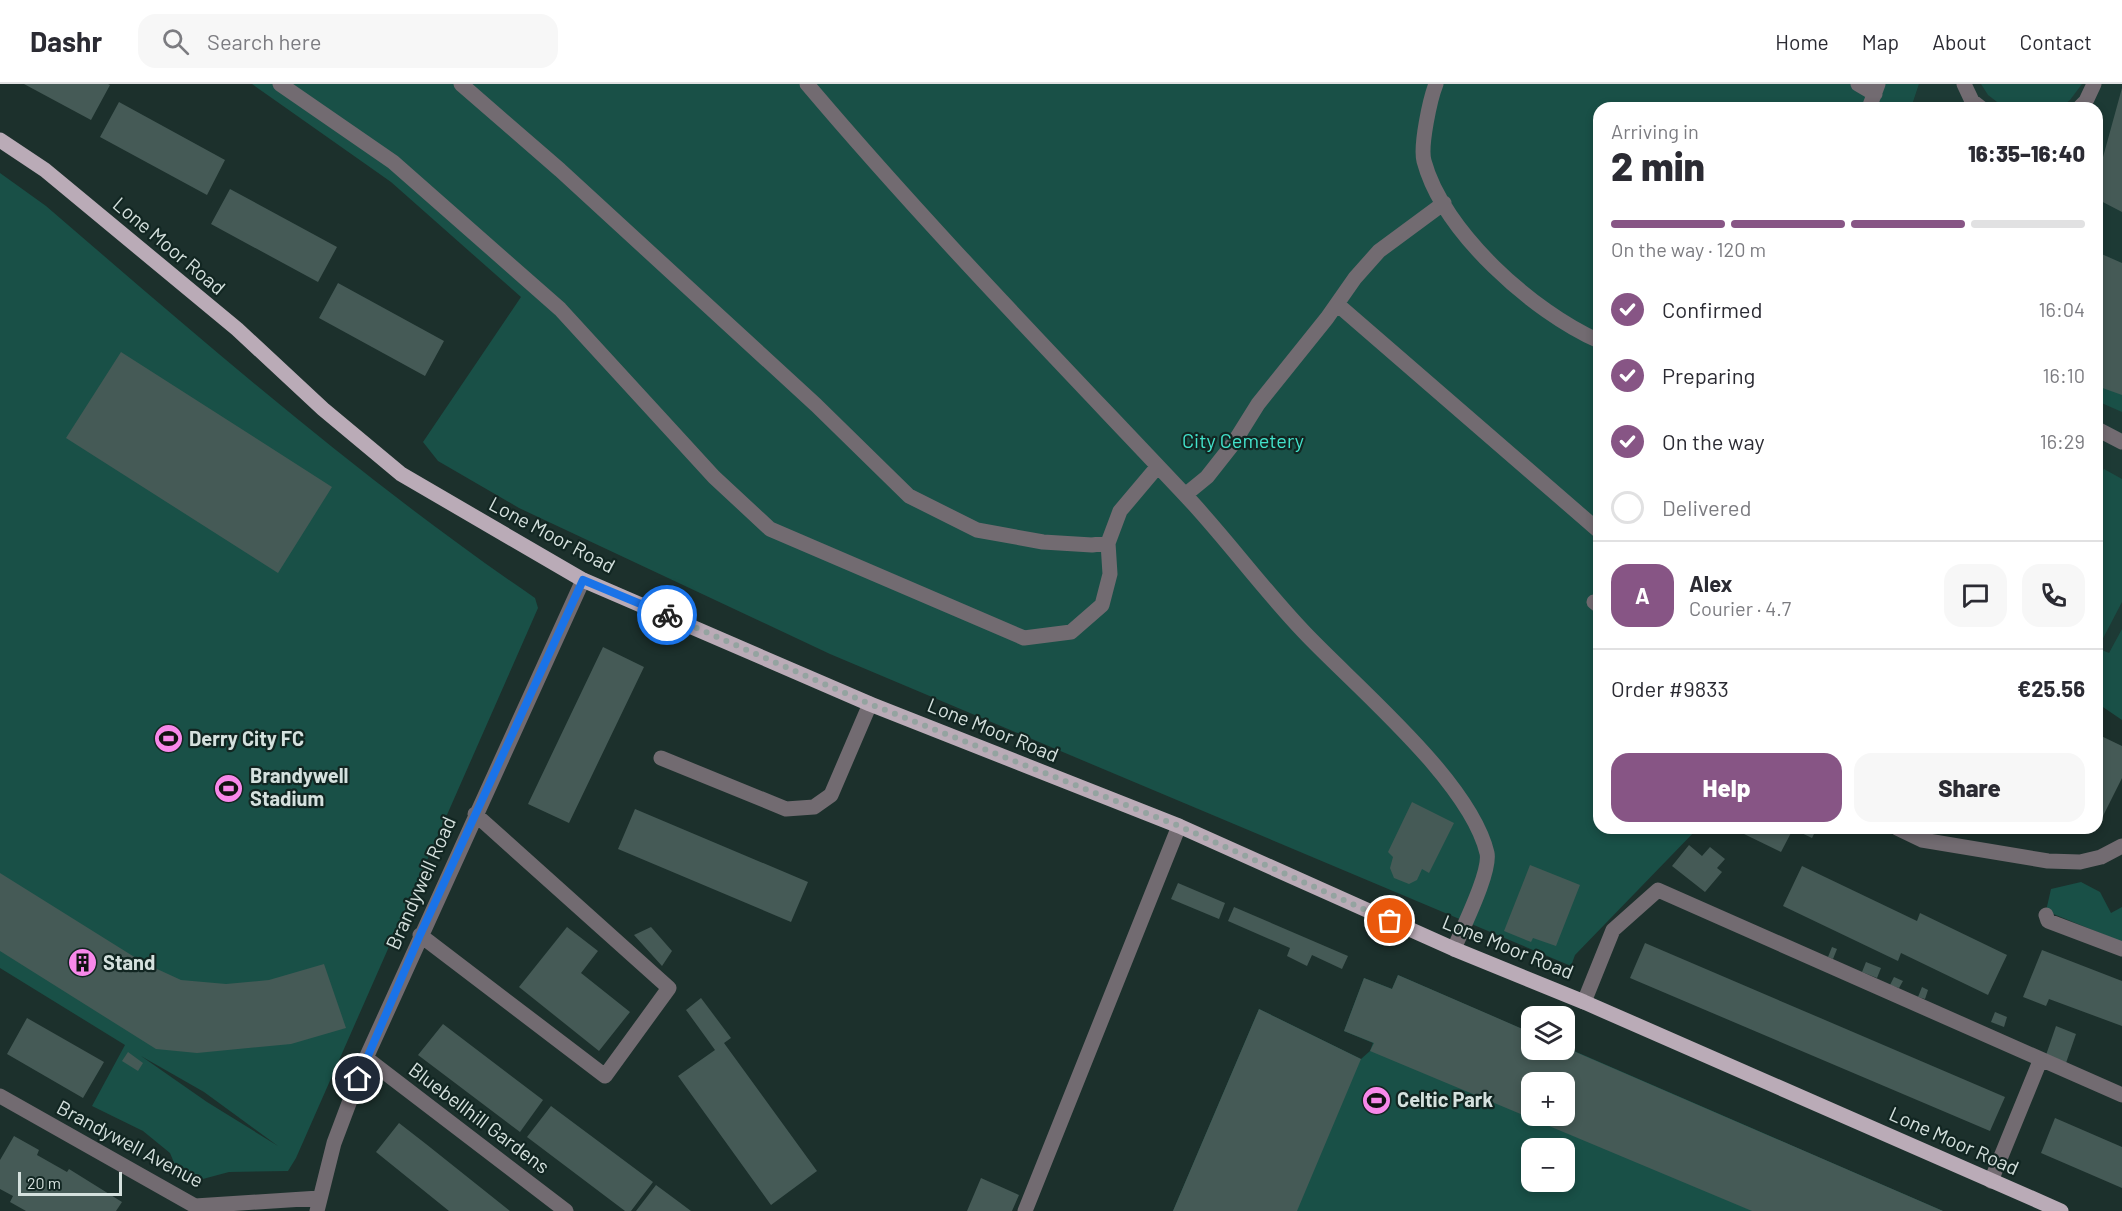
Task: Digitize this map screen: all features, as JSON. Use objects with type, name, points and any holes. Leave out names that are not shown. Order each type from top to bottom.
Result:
[{"type":"main road","name":"Lone Moor Road","points":[[0,140],[45,170],[237,328],[323,409],[401,474],[583,580],[870,704],[1179,826],[1454,949],[1584,1002],[2061,1211]]},
{"type":"street","points":[[280,84],[393,162],[560,309],[714,477],[770,529],[1024,638],[1071,632],[1102,604],[1110,574],[1108,543],[1120,511],[1158,466]]},
{"type":"street","points":[[460,84],[604,210],[816,405],[909,496],[977,530],[1043,542],[1092,545],[1108,543]]},
{"type":"street","points":[[807,84],[861,148],[1185,495],[1303,631],[1400,728],[1445,780],[1475,820],[1488,856],[1479,890],[1454,949]]},
{"type":"street","points":[[1436,84],[1430,101],[1423,159],[1450,216],[1485,258],[1527,297],[1593,337]]},
{"type":"street","points":[[1858,84],[1874,95]]},
{"type":"street","points":[[1964,84],[1972,102]]},
{"type":"street","points":[[2085,102],[2094,84]]},
{"type":"street","points":[[1185,495],[1207,477],[1233,444],[1258,404],[1379,251],[1443,203]]},
{"type":"street","points":[[1337,304],[1593,526]]},
{"type":"street","points":[[2103,432],[2122,442]]},
{"type":"street","name":"Brandywell Road","points":[[318,1204],[334,1143],[366,1058],[583,580]]},
{"type":"street","points":[[661,758],[786,809],[814,807],[831,795],[870,704]]},
{"type":"street","points":[[420,935],[605,1076],[669,988],[475,814]]},
{"type":"street","points":[[1025,1211],[1179,826]]},
{"type":"street","points":[[1910,834],[1922,840],[2048,861],[2080,862],[2101,857],[2122,846]]},
{"type":"street","points":[[1584,1002],[1613,930],[1658,890],[2040,1061],[2122,1095]]},
{"type":"street","points":[[2046,915],[2048,921],[2122,949]]},
{"type":"street","name":"Bluebellhill Gardens","points":[[366,1058],[566,1211]]},
{"type":"street","points":[[1991,1180],[2040,1061]]},
{"type":"street","name":"Brandywell Avenue","points":[[0,1096],[195,1206],[318,1204]]},
{"type":"shaded area","points":[[1919,84],[2122,84],[2122,697],[2103,695],[2103,102],[1913,102]]},
{"type":"green space","name":"City Cemetery","points":[[252,84],[1919,84],[1913,102],[1593,102],[1593,834],[1692,834],[1575,955],[1571,966],[830,654],[519,508],[438,461],[423,442],[521,297],[391,182]]},
{"type":"green space","points":[[1981,84],[2082,84],[2068,102],[1997,102],[1988,95]]},
{"type":"green space","name":"Brandywell Stadium","points":[[0,173],[46,206],[225,359],[346,458],[471,553],[535,598],[538,608],[296,1158],[288,1171],[229,1172],[199,1180],[175,1165],[170,1153],[143,1131],[92,1106],[125,1045],[0,968]],"holes":[[[141,1056],[204,1092],[278,1146],[207,1102]]]},
{"type":"green space","points":[[2103,383],[2122,390],[2122,412],[2103,404]]},
{"type":"green space","points":[[2104,469],[2122,479],[2122,602],[2103,638]]},
{"type":"green space","points":[[2122,629],[2122,720],[2103,707],[2103,650],[2109,653]]},
{"type":"green space","points":[[2081,882],[2100,892],[2111,913],[2122,907],[2122,942],[2046,911],[2051,889]]},
{"type":"green space","name":"Celtic Park","points":[[1398,975],[1521,1029],[1521,1060],[1575,1060],[1575,1051],[1943,1211],[1173,1211],[1259,1009],[1361,1059],[1370,1051],[1373,1043],[1344,1031],[1364,978],[1392,989]]},
{"type":"building","points":[[24,84],[108,84],[110,85],[91,120]]},
{"type":"building","points":[[2122,88],[2122,212],[2103,202],[2103,157]]},
{"type":"building","points":[[119,102],[225,160],[207,195],[100,137]]},
{"type":"building","points":[[230,189],[337,247],[318,282],[211,224]]},
{"type":"building","points":[[2103,255],[2122,263],[2122,395],[2103,388]]},
{"type":"building","points":[[338,283],[444,341],[425,376],[319,318]]},
{"type":"building","points":[[121,352],[332,487],[278,573],[66,438]]},
{"type":"building","points":[[603,647],[644,667],[569,823],[528,804]]},
{"type":"building","points":[[2103,737],[2122,746],[2122,778],[2103,816]]},
{"type":"building","points":[[1412,802],[1454,823],[1429,873],[1422,869],[1417,880],[1409,884],[1394,878],[1390,868],[1393,857],[1388,852]]},
{"type":"building","points":[[635,809],[808,882],[791,922],[618,849]]},
{"type":"building","points":[[1744,834],[1790,834],[1781,852]]},
{"type":"building","points":[[1689,845],[1702,856],[1710,847],[1725,859],[1717,868],[1722,872],[1705,892],[1672,866]]},
{"type":"building","points":[[1530,865],[1580,885],[1556,946],[1533,938],[1531,942],[1504,931]]},
{"type":"building","points":[[1802,866],[1917,921],[1920,913],[2007,955],[1988,995],[1901,953],[1898,961],[1783,906]]},
{"type":"building","name":"Stand","points":[[0,873],[144,963],[181,980],[226,984],[269,980],[324,964],[346,1028],[291,1044],[197,1053],[156,1049],[0,951]]},
{"type":"building","points":[[1178,883],[1225,903],[1219,919],[1171,899]]},
{"type":"building","points":[[1234,907],[1348,956],[1342,969],[1312,955],[1307,966],[1287,956],[1290,948],[1228,921]]},
{"type":"building","points":[[567,927],[598,951],[581,973],[630,1012],[599,1051],[519,987]]},
{"type":"building","points":[[651,927],[672,951],[662,966],[634,935]]},
{"type":"building","points":[[1645,943],[2005,1097],[1990,1131],[1630,978]]},
{"type":"building","points":[[1832,947],[1837,949],[1833,959],[1828,957]]},
{"type":"building","points":[[2042,950],[2122,981],[2122,1026],[2049,999],[2046,1006],[2023,997]]},
{"type":"building","points":[[1866,962],[1881,968],[1877,978],[1862,972]]},
{"type":"building","points":[[1398,975],[1521,1028],[1521,1060],[1575,1060],[1575,1052],[1943,1211],[1752,1211],[1549,1126],[1575,1126],[1575,1072],[1521,1072],[1521,1114],[1370,1051],[1374,1043],[1344,1031],[1364,978],[1392,989]]},
{"type":"building","points":[[1894,977],[1903,981],[1899,988],[1890,985]]},
{"type":"building","points":[[1922,987],[1928,990],[1925,999],[1918,997]]},
{"type":"building","points":[[701,998],[731,1038],[724,1043],[817,1171],[771,1205],[678,1076],[715,1050],[686,1010]]},
{"type":"building","points":[[1259,1009],[1361,1059],[1297,1211],[1173,1211]]},
{"type":"building","points":[[1995,1012],[2007,1017],[2004,1027],[1991,1022]]},
{"type":"building","points":[[27,1018],[104,1062],[83,1098],[7,1054]]},
{"type":"building","points":[[443,1024],[543,1100],[520,1132],[418,1055]]},
{"type":"building","points":[[2056,1026],[2076,1034],[2066,1063],[2046,1055]]},
{"type":"building","points":[[128,1052],[143,1063],[138,1071],[122,1061]]},
{"type":"building","points":[[551,1106],[653,1182],[631,1211],[625,1211],[527,1137]]},
{"type":"building","points":[[2055,1118],[2122,1147],[2122,1188],[2041,1153]]},
{"type":"building","points":[[399,1123],[510,1211],[449,1211],[376,1152]]},
{"type":"building","points":[[14,1136],[39,1150],[37,1155],[67,1172],[69,1169],[122,1202],[116,1211],[26,1211],[10,1202],[13,1196],[0,1189],[0,1160]]},
{"type":"building","points":[[981,1178],[1019,1195],[1012,1211],[967,1211]]},
{"type":"building","points":[[656,1185],[679,1202],[691,1211],[636,1211]]},
{"type":"way so far","points":[[667,615],[870,704],[1179,826],[1390,921]]},
{"type":"place","name":"Derry City FC","points":[[168,739]]},
{"type":"place","name":"Brandywell Stadium","points":[[229,788]]},
{"type":"place","name":"Stand","points":[[82,963]]},
{"type":"place","name":"Celtic Park","points":[[1376,1100]]},
{"type":"route","points":[[358,1079],[420,935],[583,580],[667,615]]}]
